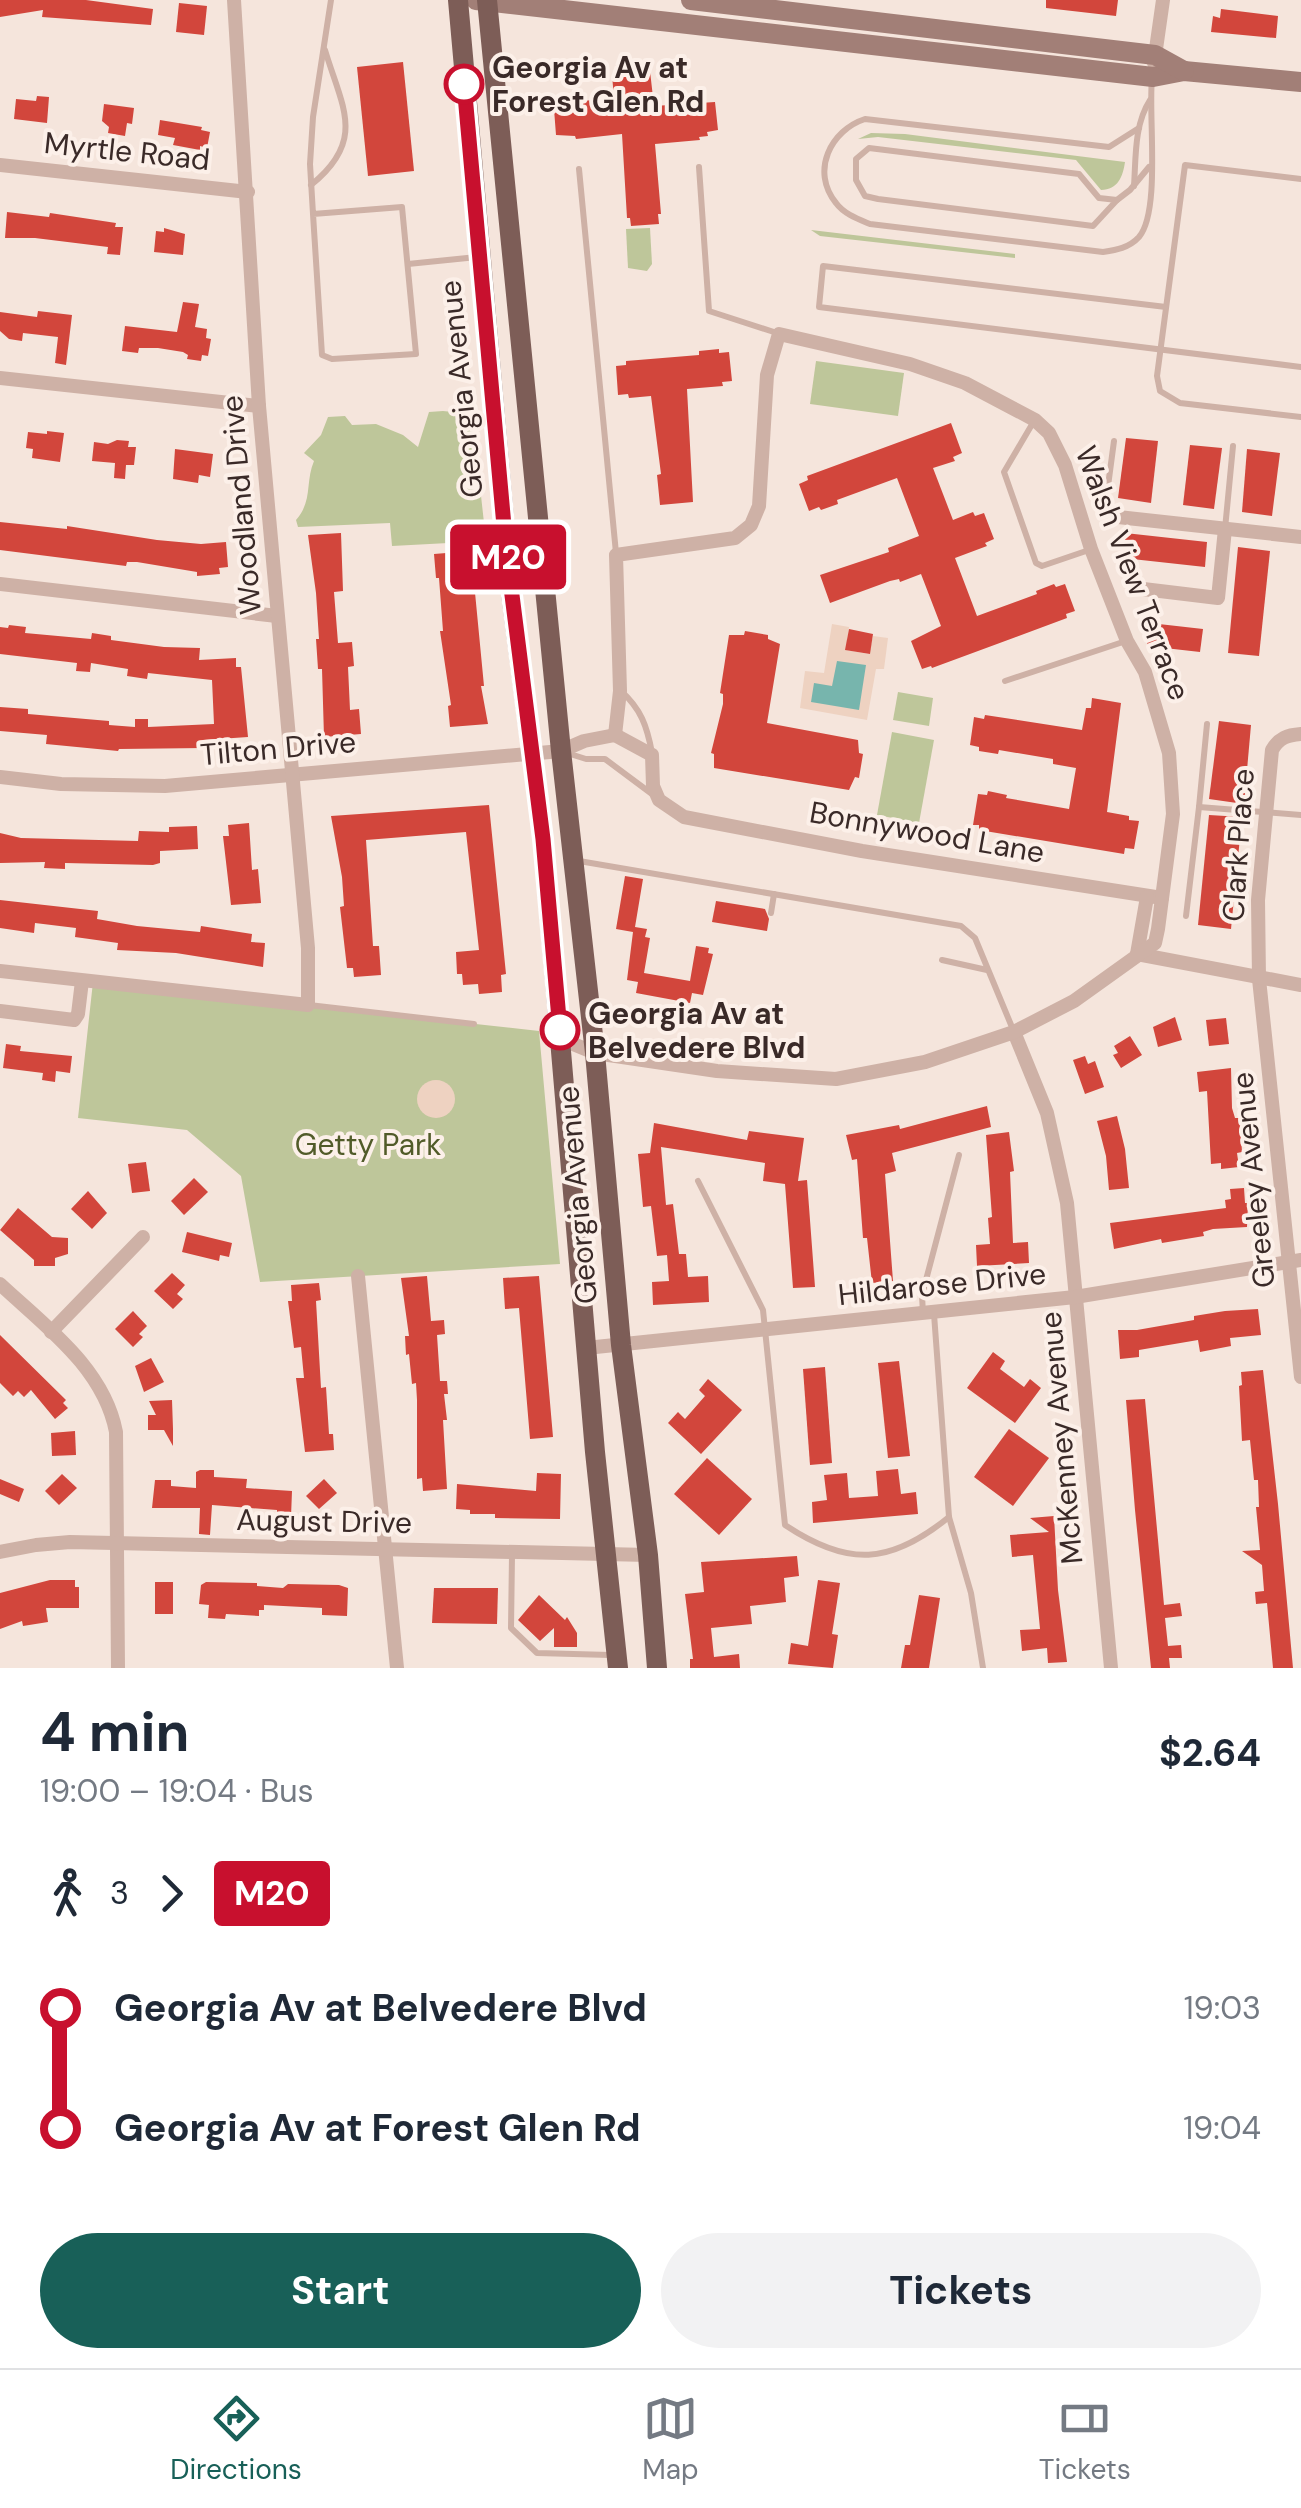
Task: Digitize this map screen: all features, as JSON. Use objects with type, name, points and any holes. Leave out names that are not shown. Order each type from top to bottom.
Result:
[{"type":"main road","name":"Georgia Avenue","points":[[458,0],[478,257],[513,610],[543,839],[586,1348],[618,1662]]},
{"type":"main road","points":[[476,0],[1153,77],[1184,71],[1301,82]]},
{"type":"main road","name":"Georgia Avenue","points":[[487,0],[561,751],[595,1053],[621,1346],[658,1668]]},
{"type":"main road","points":[[702,1],[1155,55],[1184,71]]},
{"type":"street","name":"Woodland Drive","points":[[234,0],[259,406],[308,948],[308,1004]]},
{"type":"street","points":[[1153,77],[1163,0]]},
{"type":"street","name":"Myrtle Road","points":[[0,165],[248,192]]},
{"type":"street","points":[[659,800],[652,754],[615,734],[620,691],[616,554],[735,538],[751,525],[759,506],[767,375],[778,334]]},
{"type":"street","name":"Walsh View Terrace","points":[[778,334],[910,364],[965,383],[1035,420],[1049,433],[1065,465],[1091,549],[1127,641],[1145,672],[1169,753],[1173,814],[1137,954]]},
{"type":"street","points":[[0,378],[259,406]]},
{"type":"street","points":[[1118,517],[1301,537]]},
{"type":"street","points":[[1135,588],[1218,598],[1225,529]]},
{"type":"street","points":[[0,584],[278,616]]},
{"type":"street","name":"Tilton Drive","points":[[0,777],[61,784],[165,786],[561,751],[615,734]]},
{"type":"street","name":"Clark Place","points":[[1259,978],[1258,900],[1272,750],[1277,742],[1301,734]]},
{"type":"street","name":"Bonnywood Lane","points":[[659,800],[684,817],[1154,898]]},
{"type":"street","points":[[561,1039],[595,1053],[717,1072],[836,1079],[925,1062],[1014,1032],[1074,1001],[1137,954],[1301,986]]},
{"type":"street","points":[[0,971],[308,1004]]},
{"type":"street","name":"Greeley Avenue","points":[[1259,978],[1295,1261],[1301,1377]]},
{"type":"street","points":[[0,1010],[74,1020],[82,981]]},
{"type":"street","name":"McKenney Avenue","points":[[1014,1032],[1047,1113],[1067,1203],[1111,1668]]},
{"type":"street","points":[[50,1332],[144,1238]]},
{"type":"street","name":"Hildarose Drive","points":[[586,1348],[1075,1297],[1295,1261]]},
{"type":"street","points":[[358,1276],[397,1668]]},
{"type":"street","points":[[0,1284],[94,1377],[112,1414],[116,1432],[118,1668]]},
{"type":"street","name":"August Drive","points":[[0,1552],[53,1544],[115,1544],[648,1555]]},
{"type":"lane","points":[[313,214],[402,207],[416,354],[326,359],[322,355],[313,214],[313,116],[331,0]]},
{"type":"lane","points":[[312,184],[343,150],[347,123],[325,49]]},
{"type":"lane","points":[[1134,186],[1139,128],[1150,100],[1153,77]]},
{"type":"lane","points":[[1139,128],[1109,147],[865,119],[839,131],[831,144],[827,184],[835,202],[870,224],[1103,252],[1122,249],[1137,239],[1146,225],[1154,110],[1150,100]]},
{"type":"lane","points":[[1117,200],[1100,198],[1080,174],[881,148],[869,148],[856,160],[858,188],[865,196],[878,200],[1093,226],[1150,166]]},
{"type":"lane","points":[[1301,180],[1185,165],[1157,383],[1169,399],[1301,417]]},
{"type":"lane","points":[[699,167],[709,311],[778,334]]},
{"type":"lane","points":[[578,168],[616,554]]},
{"type":"lane","points":[[408,264],[478,257]]},
{"type":"lane","points":[[1166,307],[823,266],[819,307],[1301,367]]},
{"type":"lane","points":[[1035,420],[1004,472],[1036,563],[1042,566],[1091,549]]},
{"type":"lane","points":[[1114,441],[1106,501],[1109,512],[1118,517]]},
{"type":"lane","points":[[1225,529],[1233,446]]},
{"type":"lane","points":[[1005,681],[1127,641]]},
{"type":"lane","points":[[620,691],[634,703],[647,724],[652,754]]},
{"type":"lane","points":[[1186,916],[1207,724]]},
{"type":"lane","points":[[561,751],[586,759],[605,759],[659,800]]},
{"type":"lane","points":[[1199,807],[1301,815]]},
{"type":"lane","points":[[573,860],[961,926],[975,938],[1014,1032]]},
{"type":"lane","points":[[772,913],[774,894]]},
{"type":"lane","points":[[942,960],[988,970]]},
{"type":"lane","points":[[308,1004],[474,1024]]},
{"type":"lane","points":[[959,1154],[922,1295],[929,1314],[949,1518],[970,1594],[983,1668]]},
{"type":"lane","points":[[698,1181],[763,1310],[785,1525],[816,1546],[858,1554],[887,1553],[921,1540],[949,1518]]},
{"type":"lane","points":[[512,1554],[511,1628],[537,1653],[618,1662]]},
{"type":"green space","points":[[871,133],[1125,162],[1119,181],[1112,188],[1101,190],[1076,160],[878,137],[858,139]]},
{"type":"green space","points":[[650,228],[652,264],[647,271],[628,268],[626,229]]},
{"type":"green space","points":[[811,230],[1015,254],[1015,258],[820,236]]},
{"type":"green space","points":[[816,361],[904,373],[898,416],[810,404]]},
{"type":"green space","points":[[429,412],[472,414],[486,541],[392,546],[390,523],[298,527],[296,520],[305,506],[314,461],[304,453],[321,435],[328,417],[345,416],[352,425],[376,424],[403,435],[418,447]]},
{"type":"green space","points":[[898,692],[933,698],[929,726],[893,720]]},
{"type":"green space","points":[[892,732],[934,740],[919,823],[877,815]]},
{"type":"green space","name":"Getty Park","points":[[93,982],[539,1031],[560,1264],[260,1282],[241,1176],[187,1130],[78,1118]]},
{"type":"shaded area","points":[[832,624],[849,627],[846,650],[869,654],[873,636],[888,638],[884,669],[876,669],[867,720],[800,708],[805,671],[824,673]]},
{"type":"shaded area","points":[[436,1080],[449,1086],[455,1099],[449,1112],[436,1118],[423,1112],[417,1099],[423,1086]]},
{"type":"water","points":[[837,661],[866,665],[859,710],[811,702],[814,683],[832,686]]},
{"type":"building","points":[[0,0],[86,0],[153,9],[151,25],[42,17],[43,10],[0,17]]},
{"type":"building","points":[[1046,0],[1118,0],[1116,16],[1046,8]]},
{"type":"building","points":[[179,3],[207,6],[204,35],[176,32]]},
{"type":"building","points":[[1221,9],[1278,16],[1276,38],[1211,32],[1213,16],[1220,18]]},
{"type":"building","points":[[403,62],[414,171],[368,176],[357,67]]},
{"type":"building","points":[[645,62],[645,71],[650,71],[654,106],[715,102],[718,130],[707,132],[708,136],[699,137],[700,140],[655,144],[659,224],[631,226],[627,218],[622,134],[576,139],[556,135],[554,109],[572,107],[572,102],[614,98],[615,65]]},
{"type":"building","points":[[37,96],[49,97],[47,123],[14,119],[16,99],[36,101]]},
{"type":"building","points":[[104,104],[134,108],[125,136],[108,133],[109,127],[102,121]]},
{"type":"building","points":[[160,120],[202,127],[201,130],[210,132],[207,148],[173,145],[175,138],[158,135]]},
{"type":"building","points":[[7,212],[49,217],[50,213],[116,223],[115,227],[123,227],[120,255],[107,254],[108,247],[5,238]]},
{"type":"building","points":[[164,228],[185,234],[183,255],[154,252],[156,231],[164,232]]},
{"type":"building","points":[[183,302],[199,304],[195,327],[207,329],[206,338],[211,339],[208,356],[202,355],[201,361],[187,359],[183,352],[158,348],[139,348],[138,353],[122,351],[125,326],[177,332]]},
{"type":"building","points":[[38,311],[72,315],[66,365],[55,363],[58,337],[23,333],[22,341],[9,339],[0,331],[0,312],[37,317]]},
{"type":"building","points":[[719,349],[719,353],[729,352],[732,381],[722,382],[723,386],[687,389],[693,502],[660,505],[657,475],[661,474],[651,396],[618,395],[616,366],[626,365],[626,361],[699,355],[699,351]]},
{"type":"building","points":[[951,423],[962,453],[953,457],[955,461],[933,468],[953,520],[973,512],[975,516],[984,513],[994,539],[985,543],[987,546],[955,558],[977,616],[1054,584],[1065,584],[1075,611],[1066,614],[1067,618],[922,669],[911,641],[941,626],[921,574],[830,603],[820,575],[889,552],[888,548],[919,536],[897,478],[837,500],[838,504],[809,511],[799,484],[808,480],[807,476]]},
{"type":"building","points":[[28,432],[64,433],[60,462],[32,458],[33,449],[26,448]]},
{"type":"building","points":[[1126,438],[1158,441],[1151,503],[1118,498]]},
{"type":"building","points":[[129,441],[128,447],[136,447],[134,465],[126,465],[125,479],[114,478],[115,463],[92,461],[94,442],[108,444]]},
{"type":"building","points":[[1190,445],[1222,448],[1214,509],[1183,505]]},
{"type":"building","points":[[175,449],[213,454],[210,477],[199,475],[198,483],[173,479]]},
{"type":"building","points":[[1247,449],[1280,453],[1272,516],[1242,512]]},
{"type":"building","points":[[0,522],[67,526],[201,544],[226,542],[228,567],[219,568],[220,574],[197,576],[197,572],[137,562],[127,562],[126,566],[0,550]]},
{"type":"building","points":[[341,533],[343,591],[334,592],[338,643],[352,642],[354,666],[348,667],[350,710],[359,709],[361,734],[324,737],[316,593],[308,535]]},
{"type":"building","points":[[1125,533],[1207,542],[1205,567],[1123,558]]},
{"type":"building","points":[[1238,547],[1270,551],[1259,656],[1228,653]]},
{"type":"building","points":[[471,551],[481,686],[488,724],[450,727],[451,705],[434,554]]},
{"type":"building","points":[[1150,623],[1203,629],[1200,652],[1147,646]]},
{"type":"building","points":[[0,627],[26,627],[25,633],[91,639],[92,633],[111,636],[111,640],[200,648],[199,660],[236,658],[236,667],[241,667],[248,737],[204,740],[204,748],[118,751],[46,744],[47,735],[0,731],[0,707],[28,709],[28,714],[109,721],[109,725],[135,727],[135,719],[148,719],[148,727],[214,724],[212,680],[148,673],[147,679],[127,676],[128,669],[91,663],[90,672],[76,671],[77,663],[0,654]]},
{"type":"building","points":[[849,629],[873,634],[870,654],[845,650]]},
{"type":"building","points":[[745,631],[768,635],[768,639],[780,644],[767,723],[858,740],[859,753],[863,754],[859,778],[855,777],[849,790],[714,768],[711,753],[723,704],[720,693],[729,635],[744,635]]},
{"type":"building","points":[[1092,698],[1121,703],[1107,812],[1139,821],[1134,849],[1125,848],[1124,854],[979,830],[979,825],[973,825],[978,794],[987,795],[988,791],[1069,809],[1076,768],[1053,764],[1053,759],[999,750],[998,754],[979,751],[979,747],[970,745],[974,717],[984,719],[985,715],[1082,730]]},
{"type":"building","points":[[1219,721],[1251,725],[1244,804],[1209,799]]},
{"type":"building","points":[[489,805],[506,974],[501,975],[502,992],[479,994],[478,984],[463,985],[462,974],[457,974],[456,952],[479,950],[466,832],[366,840],[373,946],[379,946],[381,975],[354,977],[353,968],[347,968],[340,907],[344,906],[342,877],[331,816]]},
{"type":"building","points":[[1209,815],[1242,817],[1231,929],[1198,925]]},
{"type":"building","points":[[249,823],[252,870],[258,869],[261,903],[231,905],[223,836],[229,836],[228,825]]},
{"type":"building","points":[[197,826],[198,849],[160,851],[160,863],[153,865],[65,863],[65,869],[44,868],[45,862],[0,863],[0,833],[21,838],[138,841],[139,831],[169,832],[169,827]]},
{"type":"building","points":[[625,876],[643,879],[635,927],[647,929],[645,937],[650,938],[644,973],[690,981],[696,946],[709,948],[708,953],[713,954],[703,995],[692,993],[690,1003],[636,993],[638,982],[627,980],[633,932],[616,929]]},
{"type":"building","points":[[0,900],[98,911],[97,919],[137,926],[200,932],[201,926],[252,934],[251,942],[265,943],[263,967],[176,953],[117,950],[118,943],[75,937],[76,928],[35,923],[34,933],[0,928]]},
{"type":"building","points":[[716,901],[765,909],[769,919],[767,931],[712,922]]},
{"type":"building","points":[[1175,1017],[1182,1040],[1158,1047],[1153,1027]]},
{"type":"building","points":[[1226,1018],[1229,1044],[1209,1046],[1206,1020]]},
{"type":"building","points":[[1130,1036],[1142,1055],[1121,1068],[1113,1055],[1118,1053],[1114,1046]]},
{"type":"building","points":[[6,1044],[21,1046],[20,1051],[72,1056],[70,1073],[56,1071],[55,1082],[42,1080],[43,1073],[3,1068]]},
{"type":"building","points":[[1085,1056],[1088,1064],[1095,1061],[1104,1087],[1085,1094],[1073,1060]]},
{"type":"building","points":[[1231,1068],[1232,1108],[1235,1118],[1240,1118],[1242,1152],[1237,1153],[1239,1167],[1221,1169],[1221,1163],[1211,1164],[1207,1091],[1199,1092],[1197,1072]]},
{"type":"building","points":[[987,1106],[991,1127],[892,1153],[896,1171],[885,1174],[893,1281],[872,1283],[867,1238],[863,1238],[857,1159],[852,1160],[846,1135],[899,1125],[900,1129]]},
{"type":"building","points":[[1117,1116],[1129,1188],[1109,1190],[1097,1121]]},
{"type":"building","points":[[654,1123],[747,1140],[749,1131],[804,1138],[798,1181],[807,1180],[815,1287],[793,1288],[785,1184],[763,1181],[765,1163],[661,1147],[666,1205],[673,1204],[679,1254],[686,1254],[688,1277],[708,1276],[709,1302],[653,1305],[652,1282],[669,1281],[667,1255],[657,1256],[651,1206],[643,1207],[638,1154],[650,1153]]},
{"type":"building","points":[[1009,1132],[1014,1171],[1010,1172],[1013,1243],[1028,1242],[1029,1263],[977,1266],[976,1245],[990,1244],[988,1218],[992,1217],[986,1135]]},
{"type":"building","points":[[146,1162],[150,1191],[132,1193],[128,1164]]},
{"type":"building","points":[[194,1178],[208,1192],[184,1215],[171,1201]]},
{"type":"building","points":[[1244,1188],[1247,1227],[1213,1229],[1203,1232],[1204,1236],[1162,1243],[1161,1239],[1114,1249],[1110,1223],[1226,1208],[1225,1200],[1231,1199],[1230,1189]]},
{"type":"building","points":[[88,1191],[107,1213],[92,1229],[71,1209]]},
{"type":"building","points":[[18,1208],[52,1237],[68,1238],[68,1254],[55,1258],[55,1266],[34,1266],[34,1260],[0,1230]]},
{"type":"building","points":[[187,1232],[232,1243],[229,1257],[220,1255],[219,1261],[182,1252]]},
{"type":"building","points":[[172,1273],[185,1285],[177,1294],[183,1299],[173,1309],[154,1291]]},
{"type":"building","points":[[427,1276],[431,1321],[444,1320],[445,1334],[437,1335],[440,1381],[447,1381],[448,1394],[444,1394],[447,1420],[443,1420],[447,1489],[423,1491],[422,1478],[417,1479],[416,1383],[412,1384],[409,1354],[406,1355],[405,1336],[409,1336],[401,1278]]},
{"type":"building","points":[[539,1276],[553,1437],[530,1439],[519,1308],[505,1309],[503,1278]]},
{"type":"building","points":[[319,1283],[321,1300],[316,1301],[321,1388],[326,1387],[334,1450],[305,1452],[296,1378],[304,1378],[301,1347],[294,1348],[288,1301],[292,1301],[291,1285]]},
{"type":"building","points":[[1258,1309],[1261,1335],[1230,1338],[1231,1346],[1200,1352],[1198,1340],[1139,1350],[1139,1357],[1120,1359],[1118,1330]]},
{"type":"building","points":[[133,1311],[147,1326],[133,1347],[115,1329]]},
{"type":"building","points":[[0,1335],[66,1400],[63,1403],[68,1408],[55,1419],[31,1390],[24,1397],[18,1391],[13,1396],[0,1383]]},
{"type":"building","points":[[993,1352],[1005,1361],[1000,1369],[1024,1387],[1030,1379],[1041,1388],[1015,1423],[967,1388]]},
{"type":"building","points":[[151,1358],[164,1382],[144,1392],[135,1366]]},
{"type":"building","points":[[899,1361],[910,1456],[888,1458],[878,1363]]},
{"type":"building","points":[[825,1367],[832,1463],[810,1465],[803,1369]]},
{"type":"building","points":[[1263,1370],[1293,1668],[1273,1668],[1267,1603],[1256,1604],[1255,1592],[1264,1591],[1262,1565],[1242,1551],[1260,1550],[1258,1480],[1254,1480],[1250,1440],[1242,1441],[1239,1386],[1241,1372]]},
{"type":"building","points":[[708,1379],[742,1410],[701,1454],[668,1423],[678,1412],[685,1419],[705,1396],[699,1390]]},
{"type":"building","points":[[1145,1399],[1164,1605],[1180,1603],[1182,1616],[1165,1618],[1168,1646],[1181,1645],[1182,1658],[1169,1658],[1170,1668],[1151,1668],[1135,1510],[1126,1400]]},
{"type":"building","points":[[172,1400],[173,1446],[164,1430],[148,1430],[148,1415],[156,1415],[149,1401]]},
{"type":"building","points":[[1009,1429],[1049,1458],[1013,1506],[974,1477]]},
{"type":"building","points":[[75,1431],[76,1455],[52,1456],[51,1433]]},
{"type":"building","points":[[707,1458],[752,1499],[719,1535],[674,1494]]},
{"type":"building","points":[[898,1469],[901,1494],[916,1492],[918,1514],[813,1523],[812,1502],[827,1500],[824,1475],[847,1473],[849,1498],[878,1496],[876,1471]]},
{"type":"building","points":[[214,1470],[214,1477],[247,1479],[246,1488],[292,1491],[291,1517],[277,1516],[277,1510],[212,1505],[210,1535],[199,1534],[200,1508],[152,1508],[155,1480],[171,1480],[171,1486],[196,1488],[196,1472]]},
{"type":"building","points":[[537,1473],[561,1474],[560,1519],[495,1518],[495,1514],[470,1514],[470,1510],[456,1509],[457,1484],[536,1491]]},
{"type":"building","points":[[62,1474],[77,1488],[59,1505],[45,1491]]},
{"type":"building","points":[[0,1479],[24,1489],[19,1502],[0,1494]]},
{"type":"building","points":[[324,1479],[337,1493],[319,1509],[306,1496]]},
{"type":"building","points":[[1054,1516],[1067,1662],[1048,1663],[1047,1648],[1022,1651],[1020,1630],[1040,1629],[1033,1555],[1012,1557],[1010,1535],[1049,1532],[1030,1518]]},
{"type":"building","points":[[797,1556],[799,1576],[784,1578],[786,1602],[750,1606],[752,1624],[711,1628],[714,1657],[739,1654],[740,1668],[690,1668],[693,1659],[685,1594],[704,1592],[701,1562]]},
{"type":"building","points":[[50,1580],[75,1580],[79,1608],[46,1608],[48,1622],[23,1626],[22,1621],[0,1629],[0,1593]]},
{"type":"building","points":[[818,1580],[840,1583],[832,1634],[838,1635],[833,1668],[788,1664],[791,1643],[808,1646]]},
{"type":"building","points":[[155,1582],[173,1582],[173,1614],[155,1614]]},
{"type":"building","points":[[206,1582],[283,1588],[288,1584],[339,1585],[348,1588],[347,1616],[322,1615],[322,1608],[264,1605],[259,1616],[226,1614],[225,1619],[208,1618],[209,1605],[199,1604],[201,1585]]},
{"type":"building","points":[[434,1588],[498,1588],[497,1624],[432,1623]]},
{"type":"building","points":[[539,1595],[565,1620],[567,1617],[577,1633],[577,1647],[554,1647],[554,1628],[540,1641],[518,1620]]},
{"type":"building","points":[[919,1595],[940,1598],[929,1668],[901,1668],[905,1645],[910,1645]]},
{"type":"bus line","name":"M20","points":[[464,84],[506,548],[543,839],[560,1030]]},
{"type":"place","name":"Georgia Av at Forest Glen Rd","points":[[464,84]]},
{"type":"place","name":"Georgia Av at Belvedere Blvd","points":[[560,1030]]}]
